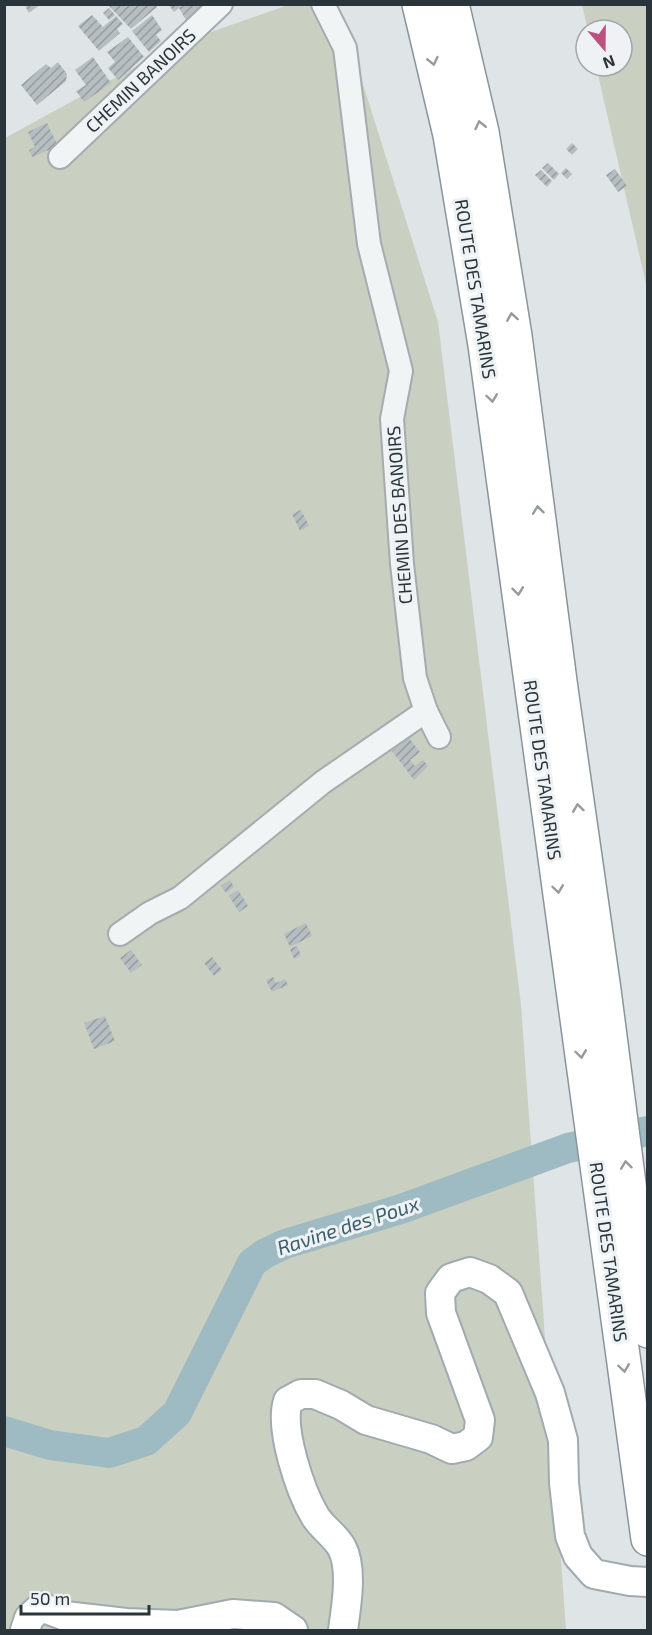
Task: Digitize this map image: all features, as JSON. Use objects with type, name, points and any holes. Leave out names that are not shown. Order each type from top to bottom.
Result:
[{"type":"highway","name":"ROUTE DES TAMARINS","points":[[419,4],[450,135],[485,345],[573,996],[619,1225],[648,1331]]},
{"type":"highway","name":"ROUTE DES TAMARINS","points":[[452,4],[482,132],[515,336],[561,689],[604,990],[619,1225],[648,1539]]},
{"type":"main road","points":[[343,1630],[348,1574],[342,1548],[315,1516],[297,1473],[285,1426],[288,1401],[301,1394],[315,1394],[366,1420],[431,1439],[452,1449],[466,1446],[478,1437],[480,1420],[441,1313],[440,1293],[451,1278],[470,1272],[489,1279],[508,1293],[550,1393],[563,1440],[564,1483],[570,1536],[578,1556],[594,1574],[639,1582]]},
{"type":"main road","points":[[25,1630],[29,1618],[41,1607],[65,1616],[126,1623],[178,1625],[233,1614],[274,1617],[293,1630]]},
{"type":"street","name":"CHEMIN BANOIRS","points":[[60,158],[221,4]]},
{"type":"street","name":"CHEMIN DES BANOIRS","points":[[323,4],[345,48],[369,244],[401,371],[393,419],[402,564],[415,678],[426,711],[439,737]]},
{"type":"street","points":[[120,934],[150,913],[180,898],[323,782],[426,711]]},
{"type":"shaded area","points":[[288,5],[338,5],[438,322],[521,1005],[566,1630],[5,1630],[5,138],[177,44]]},
{"type":"shaded area","points":[[582,5],[647,5],[647,288],[599,78],[634,78],[634,18],[585,18]]},
{"type":"building","points":[[24,4],[41,4],[29,13]]},
{"type":"building","points":[[107,4],[155,4],[157,7],[131,29]]},
{"type":"building","points":[[168,4],[179,4],[181,7],[184,4],[206,4],[186,20],[179,8],[174,12]]},
{"type":"building","points":[[109,8],[115,15],[109,20],[103,13]]},
{"type":"building","points":[[92,15],[103,27],[116,16],[123,24],[117,29],[120,33],[99,51],[78,26]]},
{"type":"building","points":[[152,15],[162,30],[156,35],[161,41],[149,52],[132,31]]},
{"type":"building","points":[[128,37],[144,57],[118,80],[108,68],[115,62],[107,52]]},
{"type":"building","points":[[93,57],[111,83],[84,102],[76,91],[86,85],[75,70]]},
{"type":"building","points":[[58,62],[67,74],[66,81],[37,105],[21,85],[46,64],[51,68]]},
{"type":"building","points":[[47,123],[58,146],[32,157],[29,150],[35,147],[28,132]]},
{"type":"building","points":[[572,143],[578,149],[572,155],[566,149]]},
{"type":"building","points":[[548,163],[559,174],[554,180],[542,168]]},
{"type":"building","points":[[566,168],[572,174],[567,179],[561,173]]},
{"type":"building","points":[[615,169],[627,186],[618,192],[606,175]]},
{"type":"building","points":[[541,170],[552,181],[547,187],[535,175]]},
{"type":"building","points":[[301,510],[309,526],[300,531],[292,514]]},
{"type":"building","points":[[409,738],[420,752],[410,760],[415,766],[423,760],[428,766],[414,780],[392,751]]},
{"type":"building","points":[[230,880],[234,887],[226,893],[221,886]]},
{"type":"building","points":[[238,890],[248,906],[239,912],[229,896]]},
{"type":"building","points":[[306,923],[312,936],[290,947],[284,934]]},
{"type":"building","points":[[297,946],[301,955],[294,959],[290,949]]},
{"type":"building","points":[[131,950],[142,965],[131,973],[120,958]]},
{"type":"building","points":[[212,957],[222,970],[214,976],[204,963]]},
{"type":"building","points":[[273,977],[276,983],[285,979],[288,985],[272,992],[266,980]]},
{"type":"building","points":[[105,1016],[115,1041],[94,1049],[84,1023]]},
{"type":"waterway","name":"Ravine des Poux","points":[[4,1431],[50,1445],[109,1453],[146,1441],[177,1413],[252,1263],[264,1254],[285,1244],[401,1209],[568,1148],[648,1131]]}]
